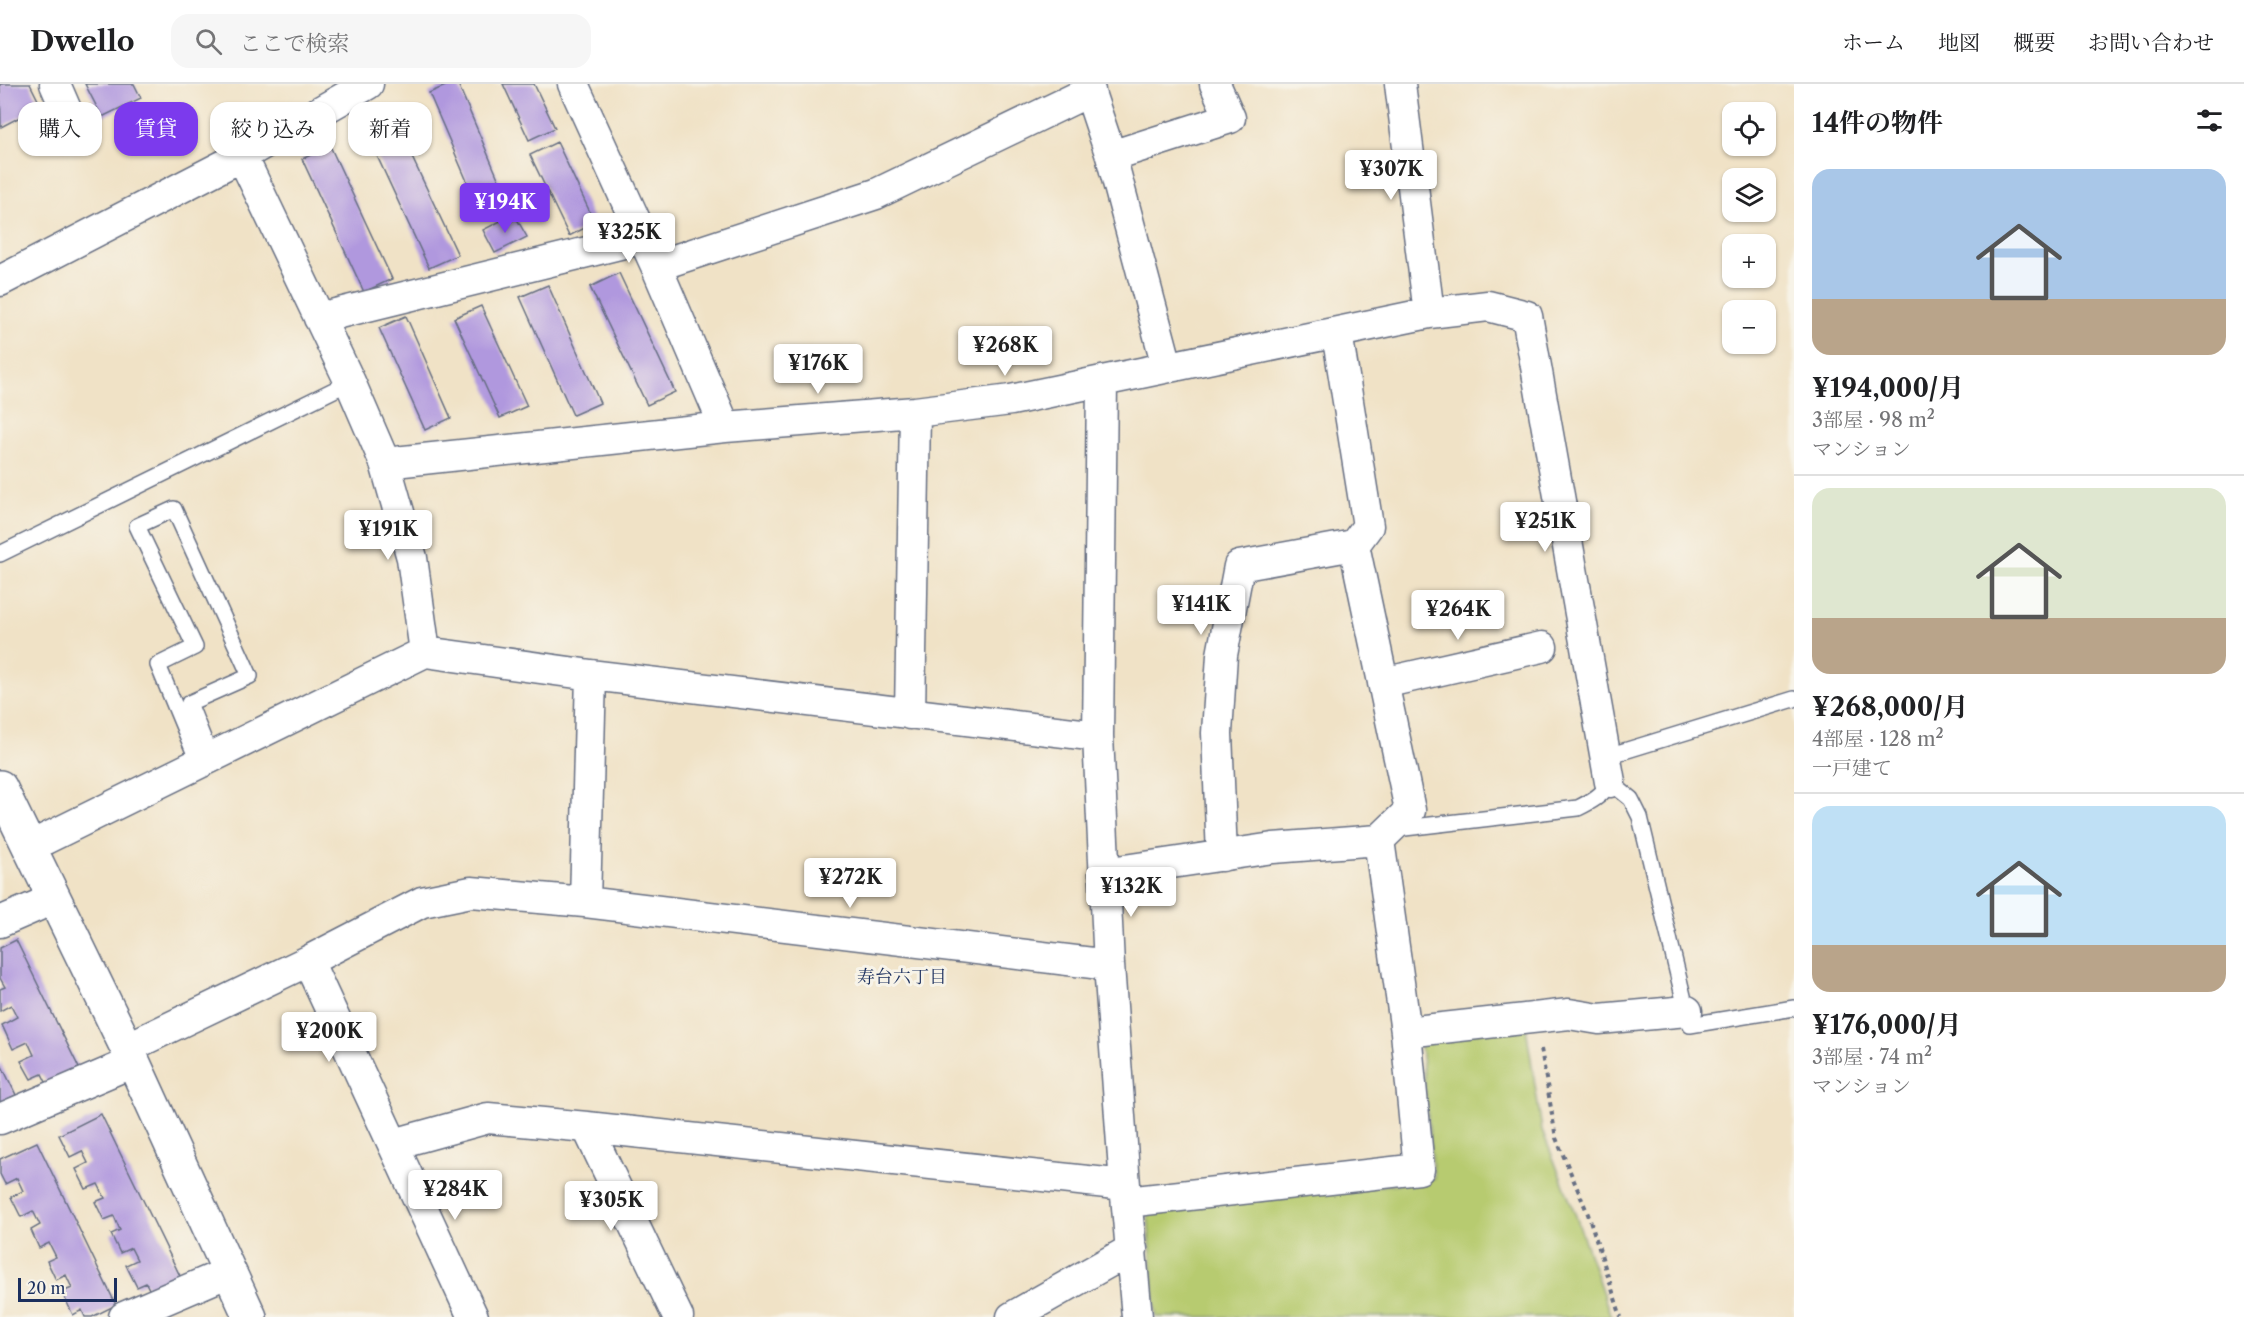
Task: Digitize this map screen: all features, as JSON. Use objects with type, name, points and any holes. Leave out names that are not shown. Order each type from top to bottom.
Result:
[{"type":"street","points":[[55,84],[63,102]]},
{"type":"street","points":[[336,102],[368,84]]},
{"type":"street","points":[[573,84],[644,238],[725,426]]},
{"type":"street","points":[[1111,156],[1230,118],[1215,84]]},
{"type":"street","points":[[1400,84],[1429,313]]},
{"type":"street","points":[[656,266],[876,194],[1088,88],[1111,156],[1167,366]]},
{"type":"street","points":[[0,281],[242,156],[350,382],[385,463],[412,558],[425,652]]},
{"type":"street","points":[[319,318],[644,238]]},
{"type":"street","points":[[385,463],[725,426],[915,412],[1011,400],[1429,313],[1488,306],[1527,316],[1610,782]]},
{"type":"street","points":[[1222,856],[1217,733],[1222,655],[1239,566],[1354,545],[1368,526],[1337,333]]},
{"type":"street","points":[[1102,382],[1098,736],[1110,965],[1137,1317]]},
{"type":"street","points":[[910,714],[915,412]]},
{"type":"street","points":[[1104,873],[1273,848],[1384,835],[1410,810],[1354,545]]},
{"type":"street","points":[[1383,682],[1542,646]]},
{"type":"street","points":[[29,847],[425,652],[591,675],[1098,736]]},
{"type":"street","points":[[585,902],[591,675]]},
{"type":"street","points":[[0,787],[130,1055],[250,1317]]},
{"type":"street","points":[[394,1144],[488,1118],[588,1127],[1126,1194],[1419,1169],[1384,835]]},
{"type":"street","points":[[0,1119],[130,1055],[422,902],[471,892],[585,902],[1110,965]]},
{"type":"street","points":[[0,922],[53,898]]},
{"type":"street","points":[[308,961],[473,1317]]},
{"type":"street","points":[[1406,1032],[1569,1014],[1599,1019],[1687,1011]]},
{"type":"street","points":[[588,1127],[678,1317]]},
{"type":"street","points":[[1012,1317],[1132,1249]]},
{"type":"street","points":[[124,1317],[229,1272]]},
{"type":"lane","points":[[0,554],[350,382]]},
{"type":"lane","points":[[174,509],[250,676],[189,703],[205,761],[158,665],[195,647],[137,526],[174,509]]},
{"type":"lane","points":[[1384,835],[1578,808],[1597,799],[1610,782],[1611,755],[1794,699]]},
{"type":"lane","points":[[1610,782],[1631,799],[1640,817],[1690,1025],[1794,1008]]},
{"type":"path","points":[[1536,1018],[1556,1138],[1588,1214],[1621,1317]]},
{"type":"green space","points":[[1526,1027],[1542,1130],[1576,1216],[1611,1317],[1156,1317],[1148,1215],[1156,1208],[1346,1190],[1434,1179],[1421,1046],[1430,1038]]},
{"type":"building","points":[[0,84],[30,84],[39,102],[18,102],[18,118],[1,127]]},
{"type":"building","points":[[85,84],[134,84],[141,98],[133,102],[114,102],[114,111],[102,117],[102,102],[94,102]]},
{"type":"building","points":[[450,84],[458,84],[509,204],[482,216],[429,93]]},
{"type":"building","points":[[503,84],[534,84],[555,128],[529,140]]},
{"type":"building","points":[[557,142],[595,223],[569,236],[530,155]]},
{"type":"building","points":[[308,156],[335,156],[392,279],[364,292],[302,159]]},
{"type":"building","points":[[377,156],[411,156],[458,255],[429,268]]},
{"type":"building","points":[[514,214],[527,237],[495,253],[483,230]]},
{"type":"building","points":[[619,273],[675,392],[647,405],[590,287]]},
{"type":"building","points":[[548,285],[600,403],[573,415],[520,297]]},
{"type":"building","points":[[481,306],[527,406],[500,418],[454,318]]},
{"type":"building","points":[[406,316],[451,418],[425,430],[379,328]]},
{"type":"building","points":[[16,940],[79,1068],[47,1084],[42,1074],[31,1079],[21,1061],[34,1055],[28,1042],[13,1049],[2,1025],[17,1017],[11,1005],[0,1011],[0,989],[5,987],[0,978],[0,948]]},
{"type":"building","points":[[0,1062],[16,1095],[0,1103]]},
{"type":"building","points":[[101,1114],[181,1278],[151,1293],[146,1283],[137,1287],[126,1265],[137,1260],[131,1248],[120,1253],[111,1234],[120,1230],[114,1216],[104,1220],[95,1202],[105,1198],[98,1184],[86,1189],[76,1169],[88,1163],[82,1151],[70,1157],[59,1135]]},
{"type":"building","points":[[37,1142],[116,1305],[92,1317],[85,1317],[82,1310],[73,1315],[62,1292],[72,1288],[66,1275],[56,1280],[47,1261],[56,1257],[49,1243],[39,1248],[31,1230],[40,1225],[33,1211],[21,1217],[11,1197],[23,1191],[17,1178],[5,1184],[0,1174],[0,1159]]},
{"type":"district","name":"寿台六丁目","points":[[902,977]]}]
